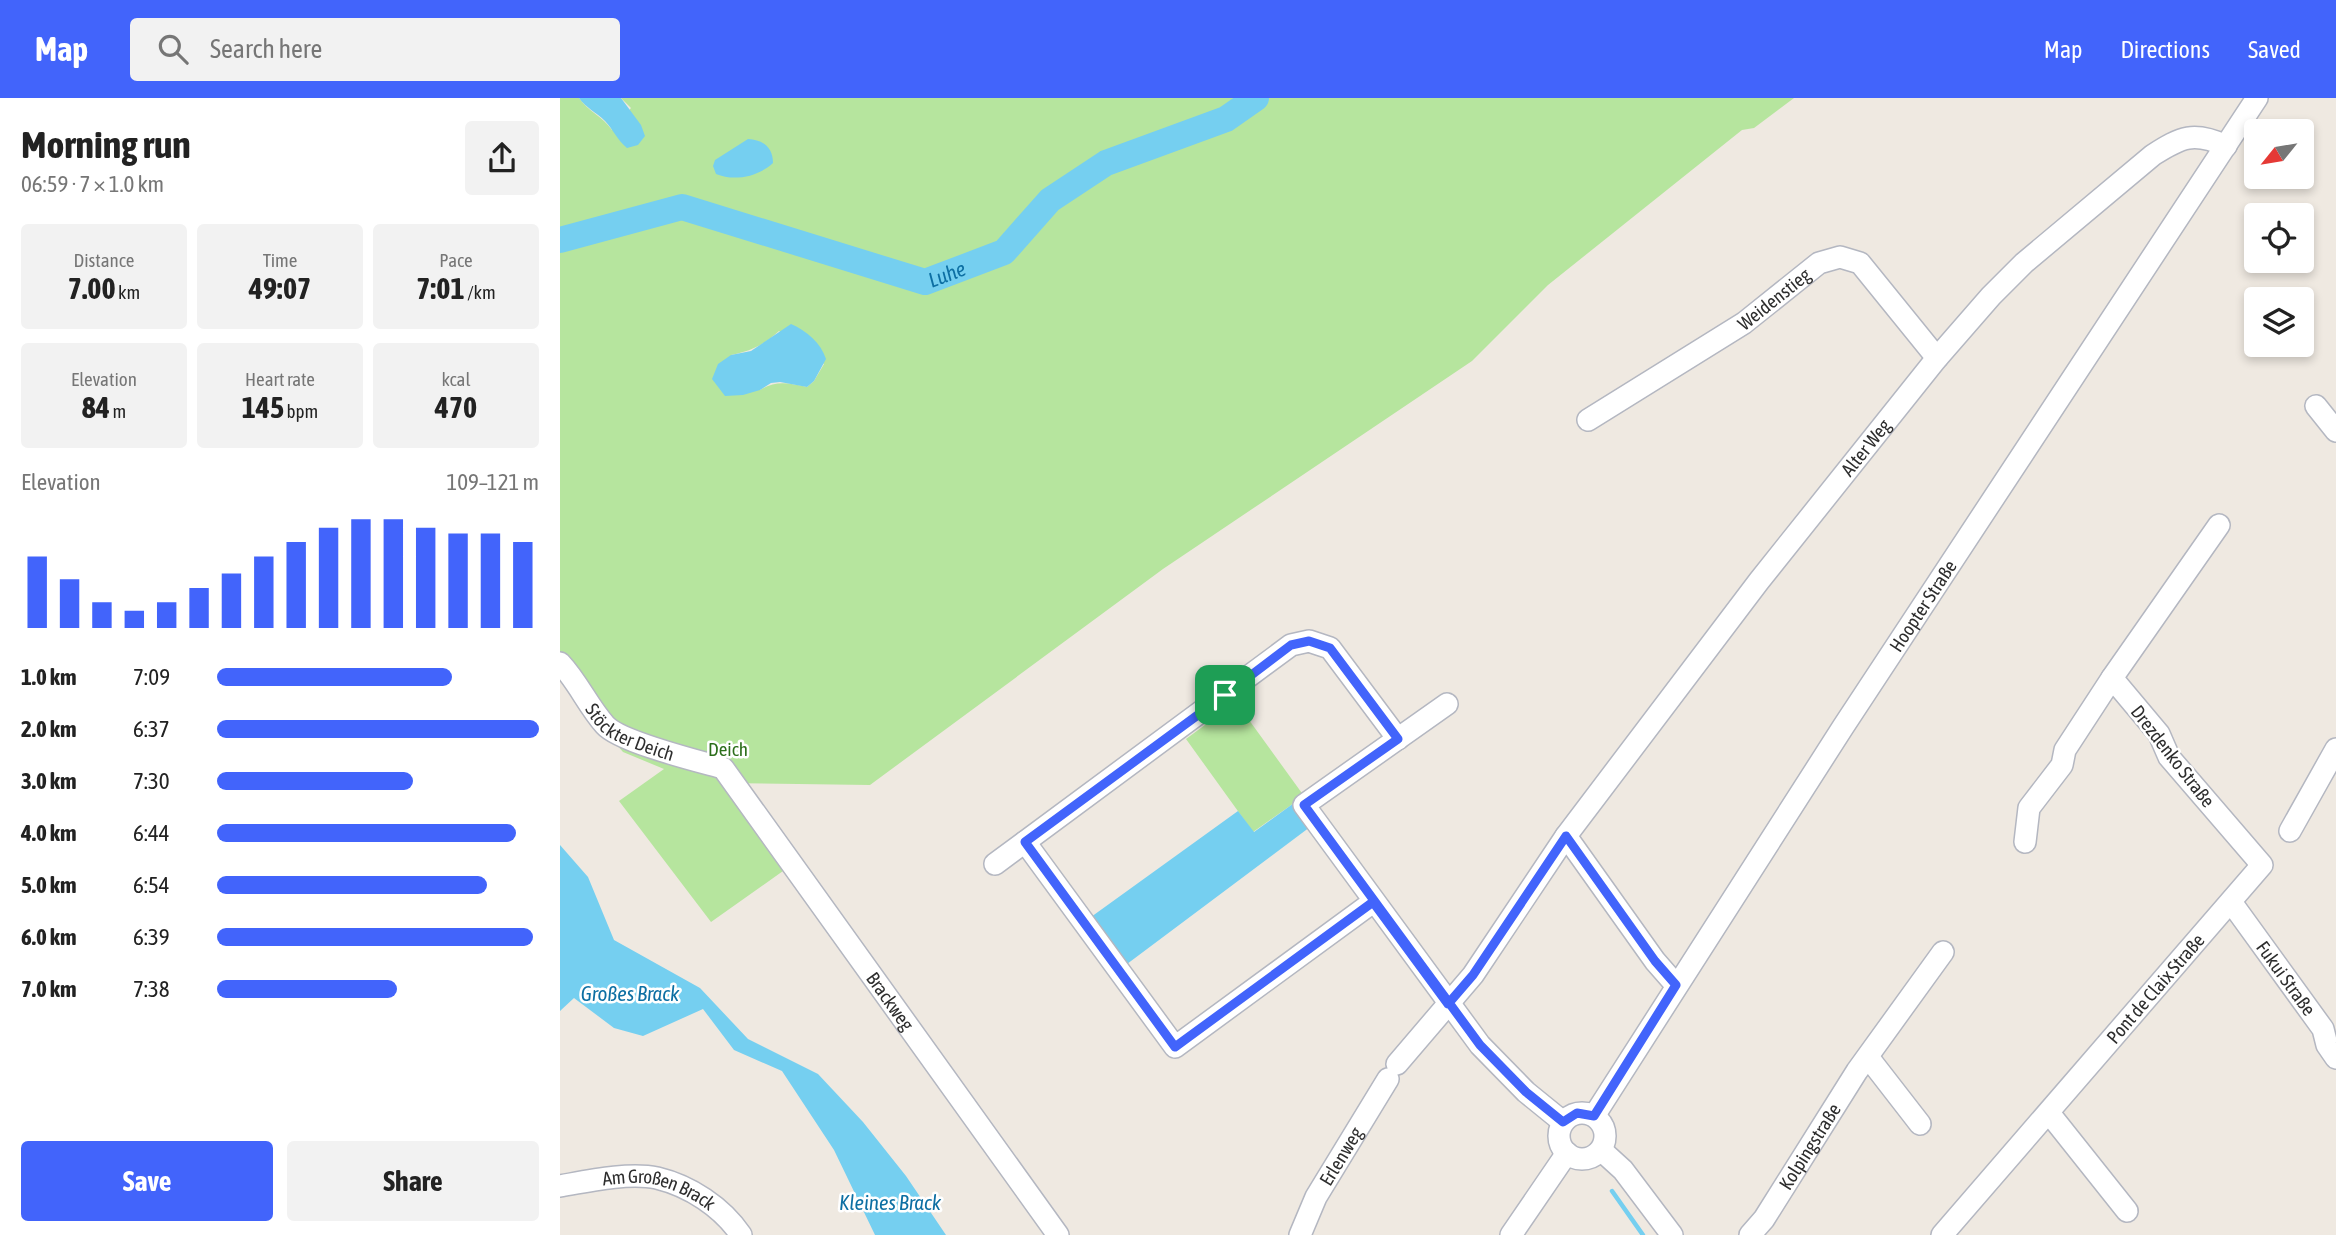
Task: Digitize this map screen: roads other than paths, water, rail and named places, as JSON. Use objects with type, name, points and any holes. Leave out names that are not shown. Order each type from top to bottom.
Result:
[{"type":"street","name":"Hoopter Straße","points":[[1594,1116],[1843,727],[2257,98]]},
{"type":"street","name":"Alter Weg","points":[[1393,1071],[1473,975],[1566,836],[1759,581],[1937,358],[1991,296],[2024,263],[2172,142],[2193,136],[2209,138],[2226,146]]},
{"type":"street","name":"Weidenstieg","points":[[1588,420],[1744,323],[1819,263],[1840,257],[1860,262],[1937,358]]},
{"type":"street","points":[[2316,406],[2336,431]]},
{"type":"street","points":[[2025,842],[2029,808],[2062,765],[2065,750],[2112,678],[2219,525]]},
{"type":"street","points":[[995,864],[1291,645],[1309,641],[1330,648],[1398,739]]},
{"type":"street","name":"Stöckter Deich","points":[[560,663],[573,677],[607,728],[644,745],[723,768]]},
{"type":"street","name":"Drezdenko Straße","points":[[2112,678],[2159,734],[2169,757],[2262,865]]},
{"type":"street","points":[[1447,704],[1304,805],[1480,1045],[1526,1092],[1563,1122]]},
{"type":"street","points":[[2290,831],[2336,749]]},
{"type":"street","name":"Brackweg","points":[[723,768],[1058,1235]]},
{"type":"street","points":[[1566,836],[1655,961],[1676,985]]},
{"type":"street","points":[[1025,842],[1175,1047],[1373,902]]},
{"type":"street","name":"Pont de Claix Straße","points":[[1942,1235],[2262,865]]},
{"type":"street","name":"Fukui Straße","points":[[2231,902],[2323,1029],[2327,1045],[2336,1058]]},
{"type":"street","name":"Kolpingstraße","points":[[1750,1235],[1764,1219],[1868,1057],[1943,953]]},
{"type":"street","points":[[1868,1057],[1920,1124]]},
{"type":"street","name":"Erlenweg","points":[[1300,1235],[1316,1197],[1393,1071]]},
{"type":"street","points":[[1577,1113],[1594,1116],[1604,1128],[1601,1150],[1581,1159],[1567,1153],[1559,1138],[1563,1122],[1577,1113]]},
{"type":"street","points":[[2049,1113],[2127,1211]]},
{"type":"street","points":[[1601,1150],[1623,1170],[1672,1235]]},
{"type":"street","points":[[1511,1235],[1567,1153]]},
{"type":"street","name":"Am Großen Brack","points":[[560,1186],[607,1178],[656,1178],[701,1195],[735,1226],[741,1235]]},
{"type":"water","points":[[579,98],[621,98],[641,125],[645,136],[638,145],[627,148],[605,121]]},
{"type":"water","points":[[748,139],[766,145],[773,163],[746,176],[716,174],[713,166],[715,160]]},
{"type":"water","points":[[791,324],[813,338],[824,353],[826,359],[814,381],[807,387],[771,383],[760,390],[743,395],[725,396],[712,379],[718,364],[731,355],[751,351]]},
{"type":"water","points":[[1294,803],[1310,827],[1127,964],[1091,917],[1238,811],[1254,832]]},
{"type":"water","points":[[560,845],[588,877],[614,940],[700,988],[748,1039],[818,1074],[863,1122],[906,1176],[946,1235],[875,1235],[834,1150],[782,1071],[734,1050],[703,1009],[643,1036],[614,1028],[574,998],[560,1011]]},
{"type":"waterway","name":"Luhe","points":[[560,240],[682,207],[925,282],[1004,252],[1050,200],[1106,163],[1226,119],[1256,98]]},
{"type":"waterway","points":[[1612,1191],[1643,1235]]},
{"type":"park label","name":"Deich","points":[[728,749]]},
{"type":"water label","name":"Großes Brack","points":[[630,993]]},
{"type":"water label","name":"Kleines Brack","points":[[890,1202]]}]
